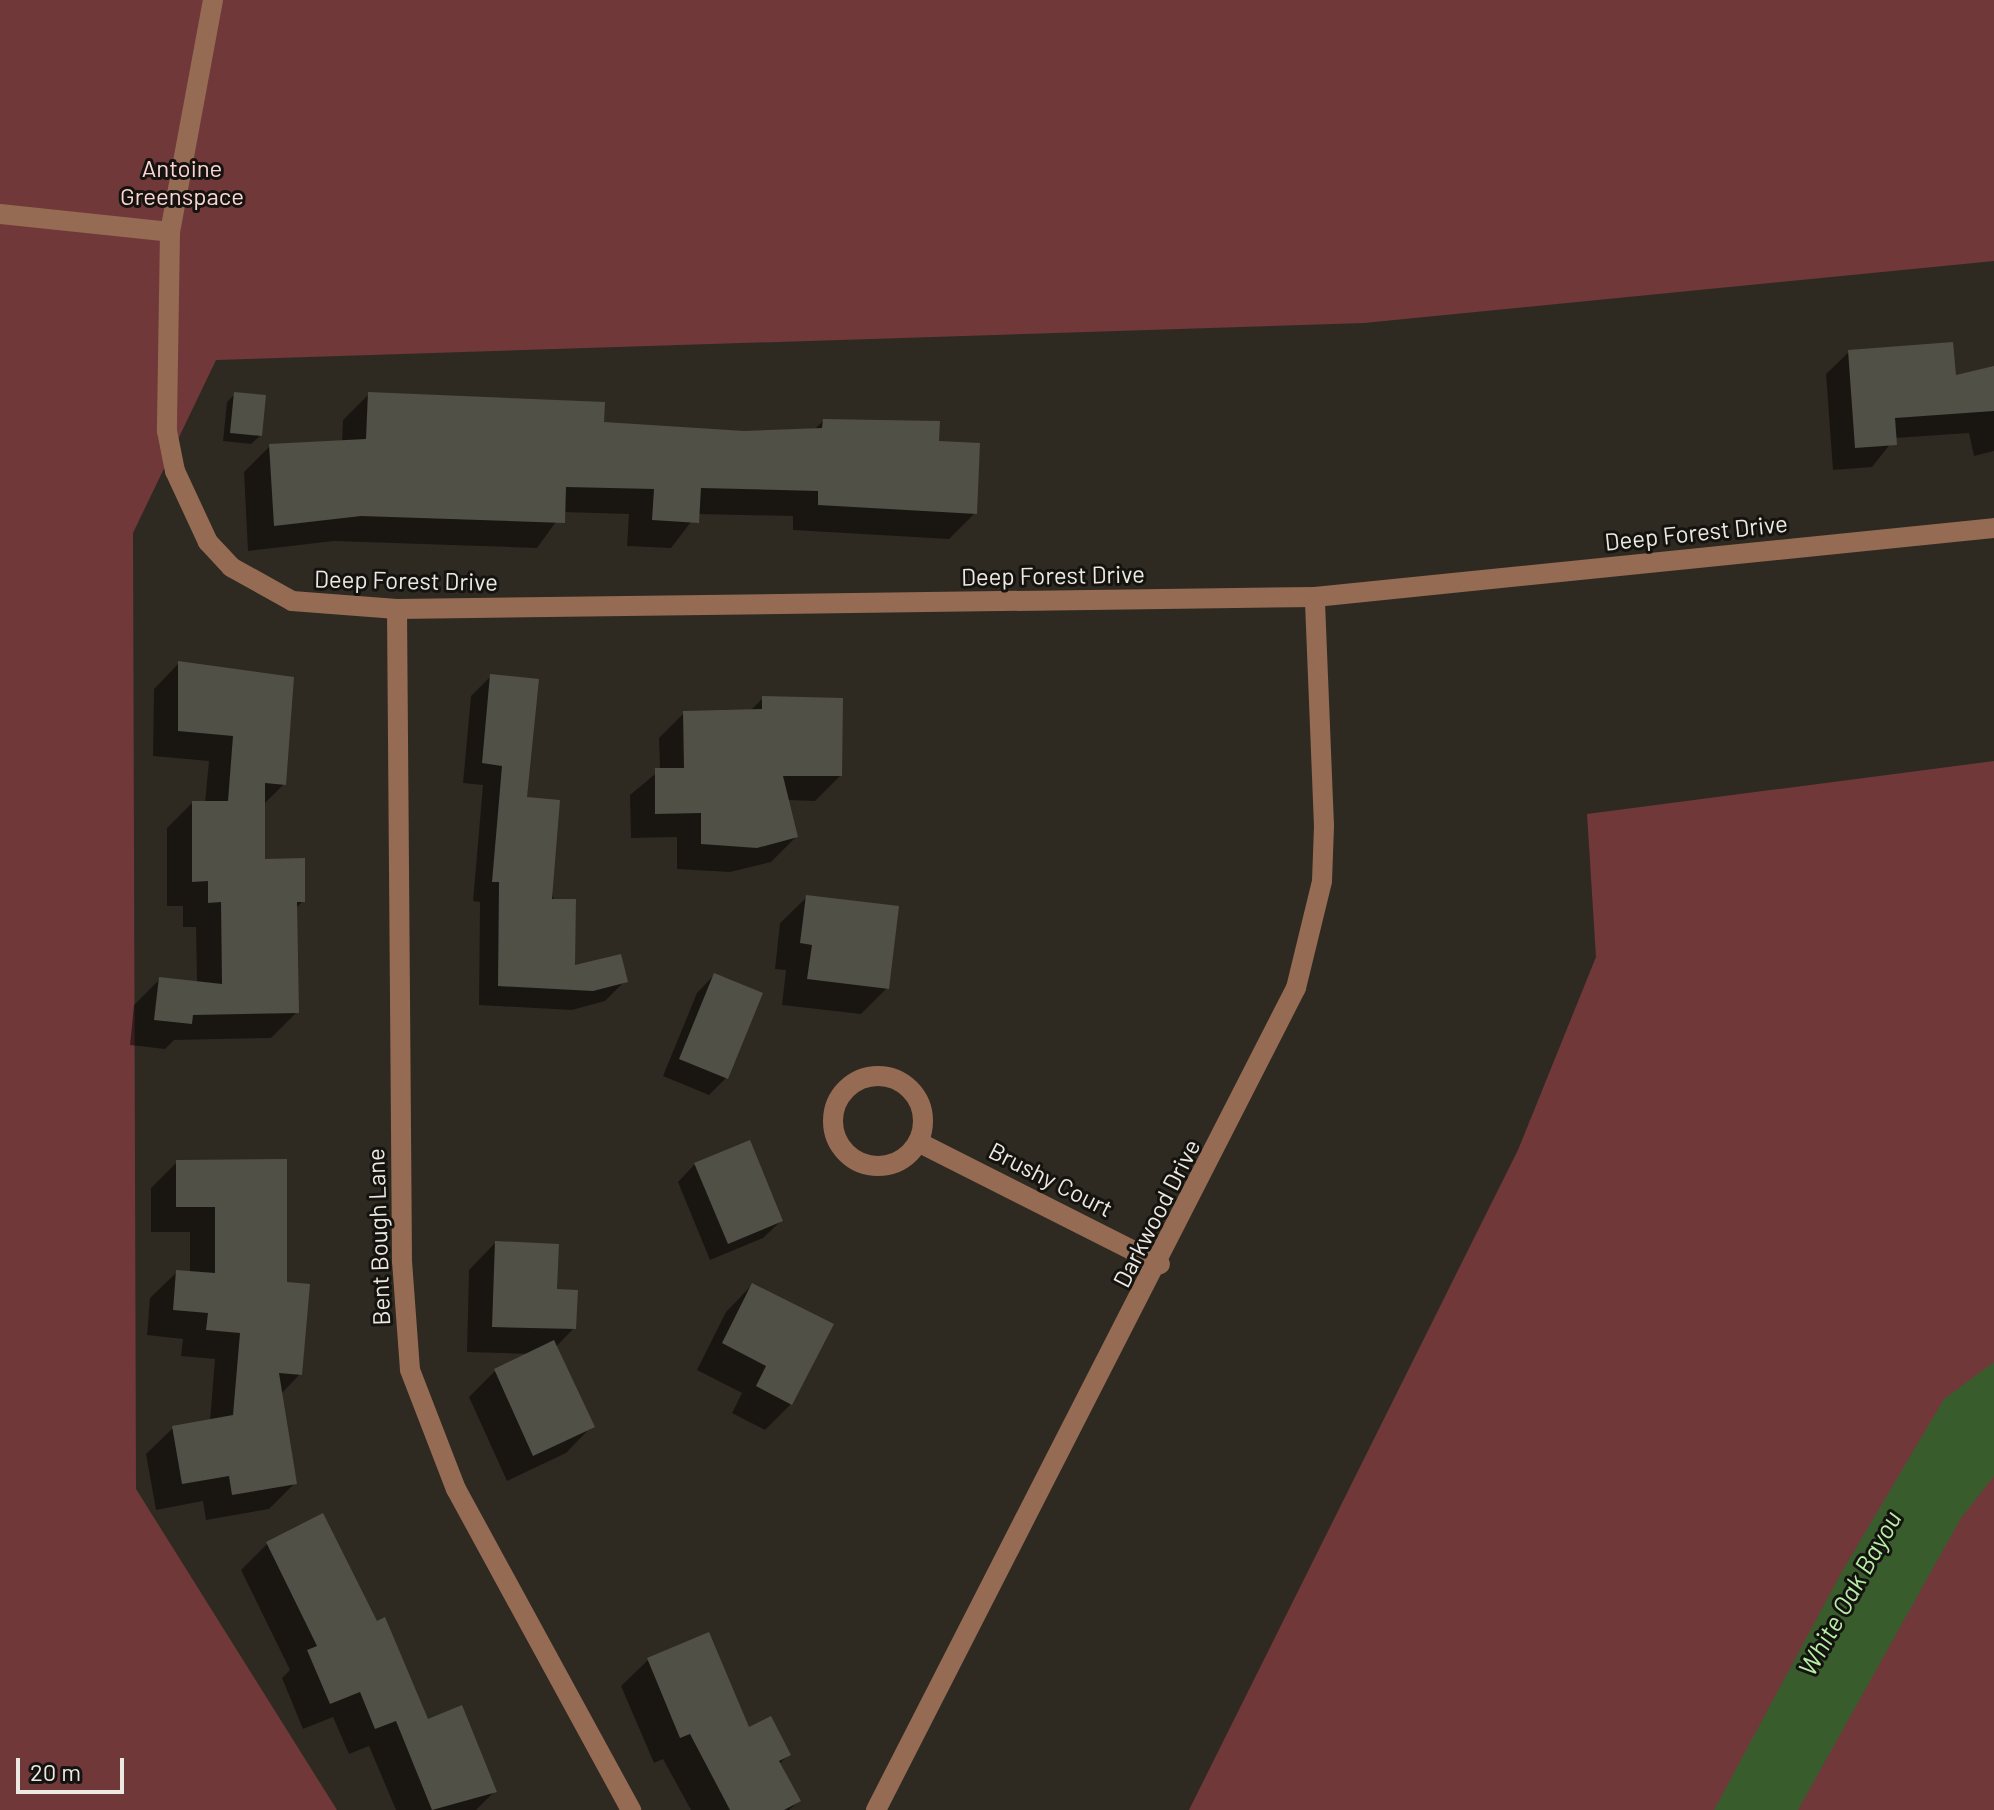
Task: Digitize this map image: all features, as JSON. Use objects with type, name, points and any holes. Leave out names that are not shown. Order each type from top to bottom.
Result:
[{"type":"street","name":"Deep Forest Drive","points":[[212,0],[170,232],[162,371],[175,471],[208,542],[263,589],[328,608],[397,609],[1315,597],[1994,528]]},
{"type":"street","points":[[0,214],[170,232]]},
{"type":"street","name":"Darkwood Drive","points":[[876,1810],[1275,1037],[1311,941],[1324,826],[1315,597]]},
{"type":"street","name":"Bent Bough Lane","points":[[397,609],[402,1261],[410,1370],[456,1489],[631,1810]]},
{"type":"street","points":[[877,1075],[906,1085],[922,1111],[918,1142],[898,1162],[857,1161],[833,1127],[839,1099],[877,1075]]},
{"type":"street","name":"Brushy Court","points":[[918,1142],[1160,1264]]},
{"type":"green space","name":"Antoine Greenspace","points":[[0,0],[1994,0],[1994,261],[1364,323],[216,360],[133,533],[136,1489],[337,1810],[0,1810]]},
{"type":"green space","points":[[1994,761],[1994,1810],[1189,1810],[1518,1150],[1596,957],[1587,814]]},
{"type":"water","name":"White Oak Bayou","points":[[1994,1362],[1994,1476],[1961,1518],[1798,1810],[1714,1810],[1840,1575],[1944,1399]]},
{"type":"building","points":[[1953,342],[1956,375],[1994,366],[1994,411],[1895,418],[1897,445],[1855,448],[1848,350]]},
{"type":"building","points":[[234,392],[266,395],[262,436],[230,433]]},
{"type":"building","points":[[368,392],[605,402],[604,422],[744,431],[822,428],[823,419],[940,421],[939,441],[980,443],[977,514],[818,505],[818,491],[701,488],[699,523],[652,520],[654,489],[566,487],[565,523],[361,516],[274,526],[269,444],[366,439]]},
{"type":"building","points":[[178,661],[294,677],[286,785],[265,783],[265,859],[305,858],[305,902],[297,902],[299,1013],[193,1015],[192,1024],[154,1020],[159,977],[222,984],[221,902],[208,903],[208,881],[192,882],[192,801],[228,801],[233,736],[178,731]]},
{"type":"building","points":[[490,674],[539,679],[527,797],[560,800],[552,899],[576,899],[575,965],[621,954],[628,982],[593,991],[498,986],[499,882],[492,882],[502,766],[482,763]]},
{"type":"building","points":[[762,696],[843,698],[842,776],[783,776],[798,837],[757,848],[701,844],[701,813],[655,814],[655,768],[684,768],[683,711],[762,709]]},
{"type":"building","points":[[806,895],[899,906],[889,989],[807,979],[812,945],[800,943]]},
{"type":"building","points":[[714,973],[763,993],[728,1079],[679,1059]]},
{"type":"building","points":[[750,1140],[783,1221],[728,1244],[694,1163]]},
{"type":"building","points":[[287,1159],[287,1282],[310,1284],[302,1375],[279,1373],[297,1484],[232,1495],[229,1476],[182,1484],[172,1426],[233,1415],[240,1333],[206,1330],[208,1313],[173,1310],[176,1270],[215,1273],[215,1207],[176,1207],[176,1160]]},
{"type":"building","points":[[495,1241],[559,1244],[557,1289],[578,1290],[576,1329],[492,1327]]},
{"type":"building","points":[[752,1283],[834,1324],[792,1405],[756,1386],[766,1366],[722,1343]]},
{"type":"building","points":[[554,1340],[595,1427],[533,1456],[494,1369]]},
{"type":"building","points":[[323,1513],[377,1621],[385,1617],[428,1719],[462,1705],[497,1792],[432,1810],[396,1721],[375,1729],[360,1692],[330,1704],[307,1650],[317,1646],[266,1542]]},
{"type":"building","points":[[709,1632],[749,1727],[771,1716],[791,1755],[779,1761],[801,1801],[784,1810],[730,1810],[690,1734],[680,1738],[647,1658]]}]
